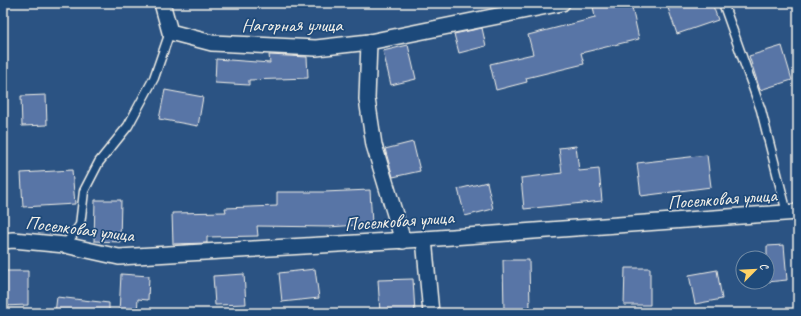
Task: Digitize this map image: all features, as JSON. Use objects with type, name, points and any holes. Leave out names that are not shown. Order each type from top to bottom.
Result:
[{"type":"street","points":[[162,3],[170,32]]},
{"type":"street","name":"Нагорная улица","points":[[170,32],[212,43],[316,48],[369,42],[562,3]]},
{"type":"street","points":[[369,42],[367,99],[374,145],[403,240]]},
{"type":"street","name":"Поселковая улица","points":[[3,241],[13,240],[65,245],[119,257],[424,239],[793,213]]},
{"type":"street","points":[[424,239],[432,313]]},
{"type":"lane","points":[[723,3],[761,110],[793,213]]},
{"type":"lane","points":[[65,245],[80,225],[84,191],[99,162],[128,126],[154,78],[170,32]]},
{"type":"building","points":[[606,3],[631,3],[639,39],[581,53],[584,64],[526,78],[527,82],[496,90],[490,64],[533,54],[528,35],[595,18],[593,6]]},
{"type":"building","points":[[684,3],[712,3],[718,20],[677,34],[668,8]]},
{"type":"building","points":[[482,28],[486,46],[459,53],[454,34]]},
{"type":"building","points":[[408,45],[416,79],[391,85],[383,51]]},
{"type":"building","points":[[782,46],[792,80],[760,90],[749,56]]},
{"type":"building","points":[[269,55],[307,57],[308,78],[249,80],[249,85],[215,83],[216,59],[270,63]]},
{"type":"building","points":[[165,90],[203,97],[198,126],[159,119]]},
{"type":"building","points":[[46,95],[47,125],[22,126],[21,96]]},
{"type":"building","points":[[413,142],[420,171],[393,177],[385,149]]},
{"type":"building","points":[[576,146],[579,171],[599,169],[602,201],[524,209],[521,178],[562,173],[559,148]]},
{"type":"building","points":[[707,155],[711,187],[641,196],[637,163]]},
{"type":"building","points":[[72,170],[75,204],[23,207],[21,173]]},
{"type":"building","points":[[487,182],[493,209],[465,216],[458,189]]},
{"type":"building","points":[[370,190],[372,224],[329,227],[257,226],[258,236],[207,237],[207,243],[173,244],[172,213],[226,212],[225,208],[277,206],[277,192]]},
{"type":"building","points":[[95,200],[121,200],[120,242],[94,241]]},
{"type":"building","points":[[784,245],[787,280],[775,281],[775,250],[767,250],[767,246]]},
{"type":"building","points":[[503,260],[529,260],[530,311],[504,311]]},
{"type":"building","points":[[625,268],[650,268],[650,305],[624,305]]},
{"type":"building","points":[[315,269],[319,298],[282,302],[279,273]]},
{"type":"building","points":[[717,270],[722,299],[695,304],[689,275]]},
{"type":"building","points":[[3,271],[28,271],[28,305],[3,306]]},
{"type":"building","points":[[121,274],[149,276],[148,300],[138,299],[137,313],[119,313]]},
{"type":"building","points":[[244,274],[246,304],[215,305],[213,276]]},
{"type":"building","points":[[413,279],[415,313],[380,313],[378,280]]},
{"type":"building","points":[[57,297],[109,303],[109,313],[55,313]]}]
